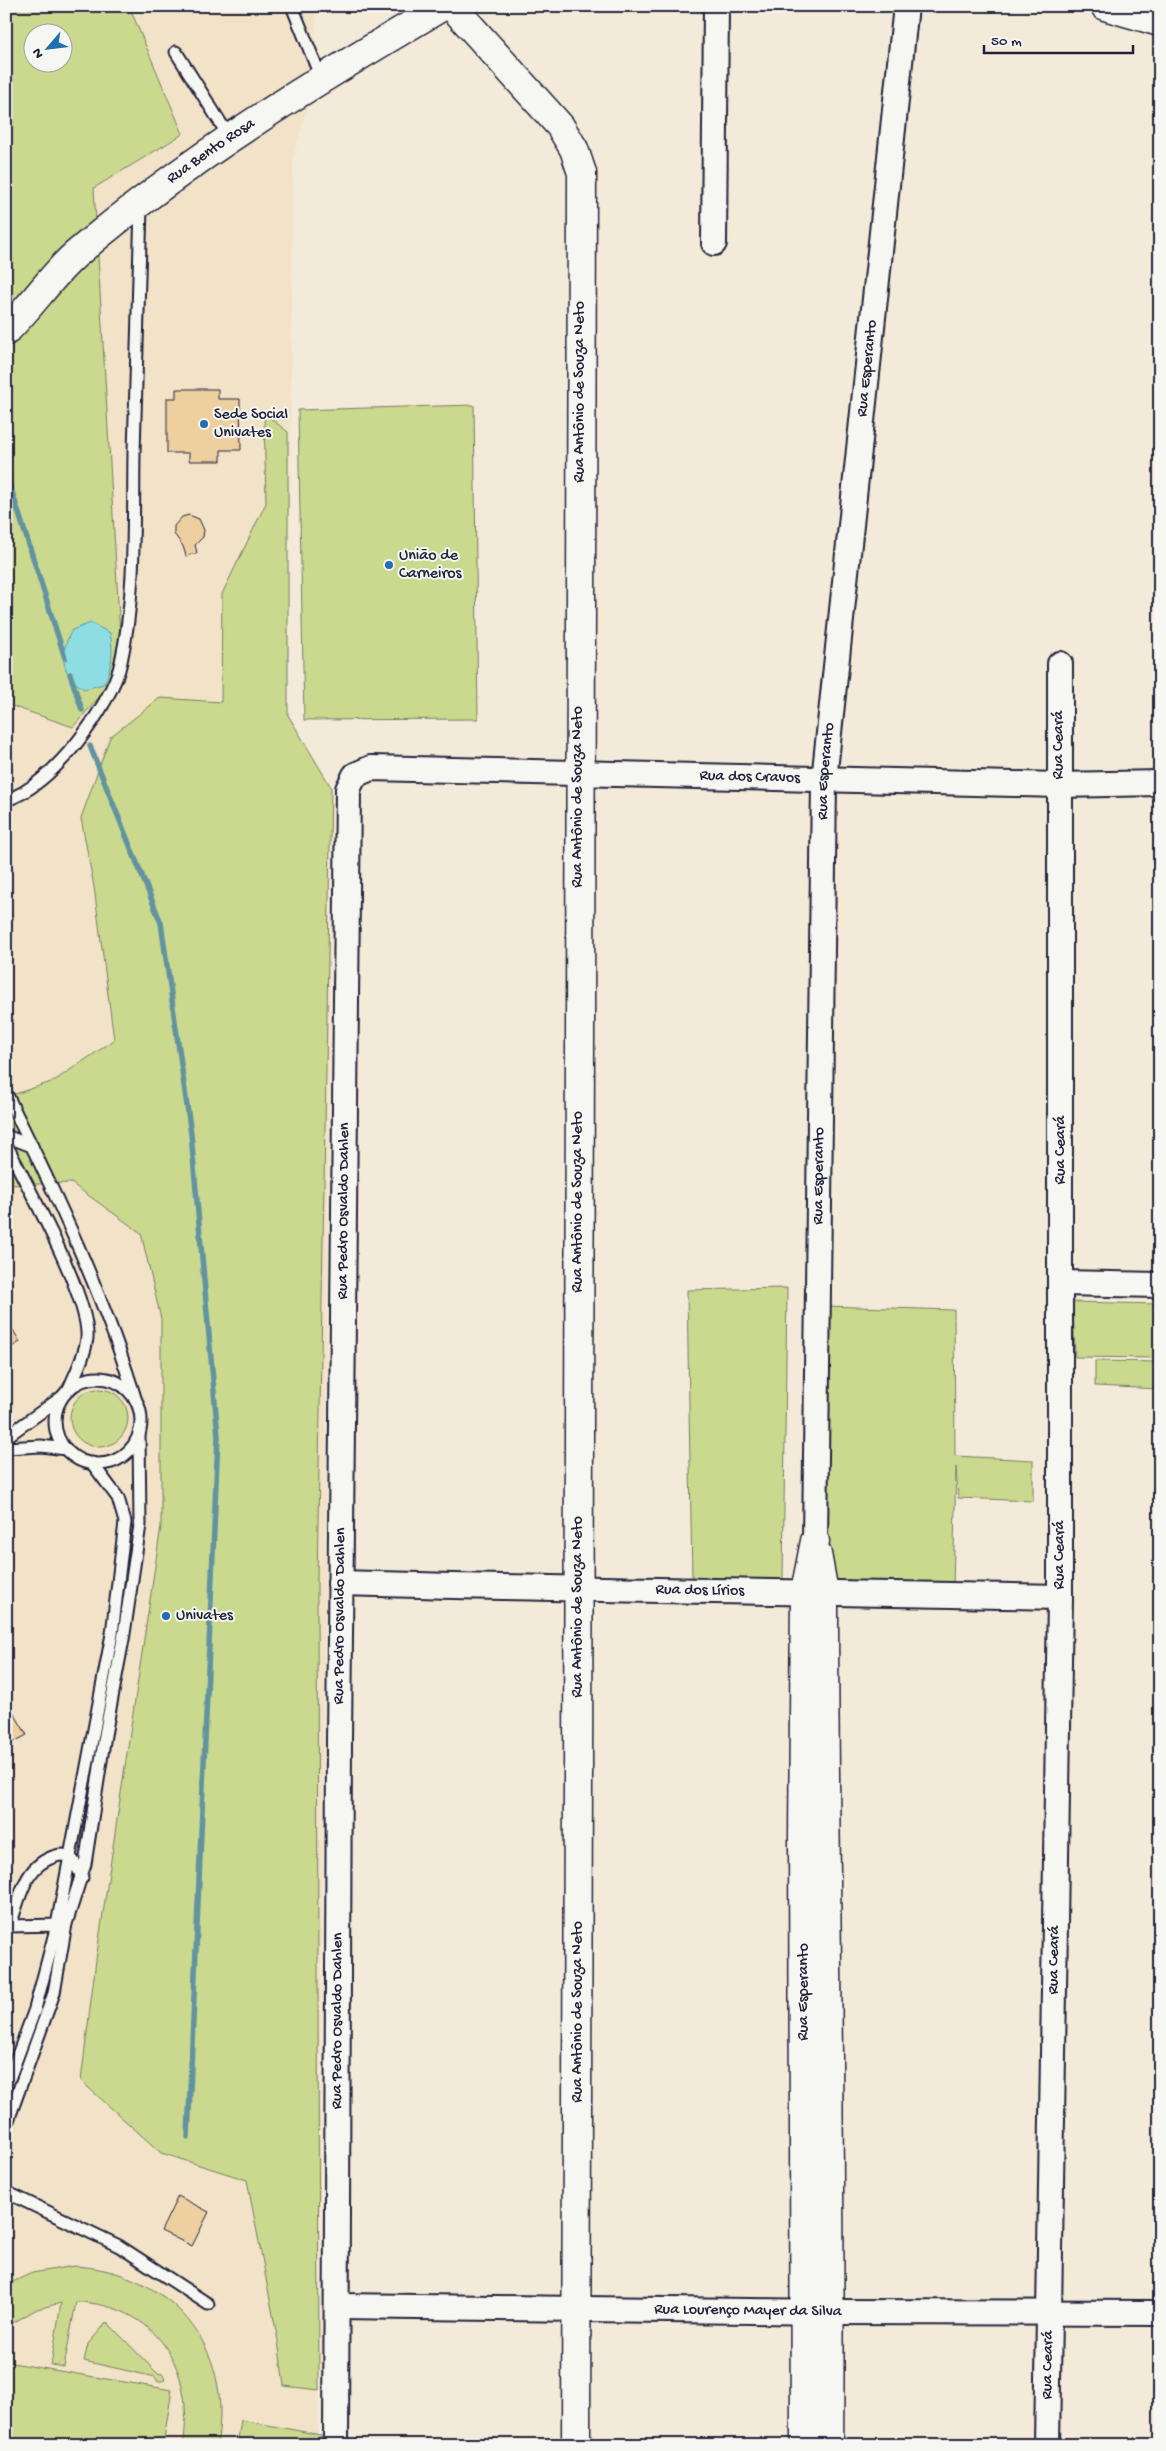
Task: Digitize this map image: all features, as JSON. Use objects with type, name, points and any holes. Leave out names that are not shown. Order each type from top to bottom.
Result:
[{"type":"street","name":"Rua Bento Rosa","points":[[6,330],[24,314],[74,256],[141,202],[230,138],[321,78],[443,6]]},
{"type":"street","name":"Rua Antônio de Souza Neto","points":[[452,6],[560,126],[574,149],[582,173],[578,773],[576,2445]]},
{"type":"street","points":[[714,243],[716,6]]},
{"type":"street","name":"Rua Esperanto","points":[[829,2445],[818,2312],[814,1836],[815,1541],[824,780],[906,6]]},
{"type":"street","points":[[1105,6],[1160,22]]},
{"type":"street","name":"Rua Ceará","points":[[1047,2445],[1060,1597],[1061,1282],[1058,785],[1060,664]]},
{"type":"street","name":"Rua dos Cravos","points":[[348,788],[355,775],[371,768],[1058,785],[1160,783]]},
{"type":"street","name":"Rua Pedro Osvaldo Dahlen","points":[[336,2445],[340,1583],[348,788]]},
{"type":"street","points":[[1061,1282],[1160,1285]]},
{"type":"street","name":"Rua dos Lírios","points":[[340,1583],[578,1590],[1060,1597]]},
{"type":"street","name":"Rua Lourenço Mayer da Silva","points":[[337,2306],[818,2312],[1160,2313]]},
{"type":"street","name":"Rua Esperanto","points":[[805,2445],[818,2312]]},
{"type":"lane","points":[[292,6],[321,78]]},
{"type":"lane","points":[[176,52],[230,138]]},
{"type":"lane","points":[[6,800],[16,797],[56,766],[100,714],[121,664],[130,598],[141,202]]},
{"type":"lane","points":[[6,1093],[60,1207],[122,1353],[140,1412],[140,1525],[124,1634],[82,1878],[62,1925],[35,2009],[6,2087]]},
{"type":"lane","points":[[6,1136],[32,1146]]},
{"type":"lane","points":[[6,1144],[61,1254],[80,1302],[87,1336],[84,1356],[55,1418],[58,1435],[66,1449],[75,1457],[92,1463],[107,1463],[127,1453],[139,1434]]},
{"type":"lane","points":[[6,1437],[66,1393],[89,1379],[100,1378],[121,1385],[136,1401]]},
{"type":"lane","points":[[6,1448],[41,1446],[66,1449]]},
{"type":"lane","points":[[6,2126],[54,1993],[69,1856],[112,1634],[125,1522],[118,1498],[92,1463]]},
{"type":"lane","points":[[62,1925],[8,1926],[20,1892],[33,1868],[49,1858],[62,1854],[69,1856],[76,1863],[82,1878]]},
{"type":"lane","points":[[6,2192],[119,2246],[208,2304]]},
{"type":"shaded area","name":"Univates","points":[[129,6],[312,6],[316,15],[315,81],[293,157],[288,715],[331,787],[318,2445],[6,2445],[6,704],[73,727],[120,635],[94,188],[183,134]]},
{"type":"green space","points":[[6,6],[129,6],[183,134],[94,188],[120,635],[108,687],[73,727],[6,704]]},
{"type":"green space","name":"União de Carneiros","points":[[474,405],[478,719],[304,720],[298,410]]},
{"type":"green space","points":[[264,413],[288,432],[288,715],[331,787],[317,1581],[319,2390],[284,2386],[278,2341],[247,2180],[161,2153],[81,2081],[96,1960],[161,1526],[161,1319],[141,1233],[71,1183],[6,1185],[6,1097],[54,1081],[114,1040],[94,887],[81,818],[110,737],[160,698],[221,702],[222,594],[266,503]]},
{"type":"green space","points":[[787,1288],[783,1580],[692,1579],[687,1290]]},
{"type":"green space","points":[[1073,1302],[1160,1304],[1160,1358],[1075,1357]]},
{"type":"green space","points":[[825,1306],[954,1310],[955,1456],[1033,1460],[1033,1501],[958,1498],[956,1467],[953,1589],[824,1586]]},
{"type":"green space","points":[[1095,1361],[1160,1362],[1160,1389],[1095,1386]]},
{"type":"green space","points":[[99,1389],[110,1391],[123,1402],[128,1418],[126,1429],[115,1442],[99,1447],[88,1445],[75,1434],[70,1418],[72,1407],[83,1394]]},
{"type":"green space","points":[[74,2266],[109,2271],[140,2282],[167,2299],[189,2321],[205,2347],[216,2376],[220,2409],[217,2445],[183,2445],[185,2417],[183,2391],[176,2367],[165,2346],[149,2328],[129,2315],[104,2306],[76,2302],[64,2367],[51,2365],[61,2303],[37,2309],[6,2327],[6,2285],[32,2273]]},
{"type":"green space","points":[[107,2322],[157,2373],[163,2374],[165,2380],[158,2382],[155,2377],[84,2361],[88,2344]]},
{"type":"green space","points":[[6,2362],[172,2390],[163,2445],[6,2445]]},
{"type":"green space","points":[[241,2420],[321,2435],[320,2445],[237,2445]]},
{"type":"water","points":[[91,623],[110,633],[112,659],[104,684],[84,689],[70,677],[64,663],[64,655],[72,630]]},
{"type":"building","name":"Sede Social Univates","points":[[176,389],[218,389],[218,399],[240,399],[241,450],[221,450],[221,461],[189,461],[189,453],[167,453],[167,398],[176,398]]},
{"type":"building","points":[[189,515],[199,519],[204,530],[203,537],[195,545],[197,553],[186,556],[183,546],[174,534],[174,526],[182,517]]},
{"type":"building","points":[[6,1318],[20,1342],[6,1350]]},
{"type":"building","points":[[6,1700],[27,1735],[6,1746]]},
{"type":"building","points":[[178,2196],[209,2212],[192,2246],[161,2231]]},
{"type":"waterway","points":[[6,473],[65,658]]},
{"type":"waterway","points":[[70,674],[82,710]]},
{"type":"waterway","points":[[90,746],[161,923],[191,1134],[218,1436],[188,2137]]},
{"type":"place","name":"Sede Social Univates","points":[[204,424]]},
{"type":"place","name":"União de Carneiros","points":[[389,565]]},
{"type":"place","name":"Univates","points":[[166,1616]]}]
